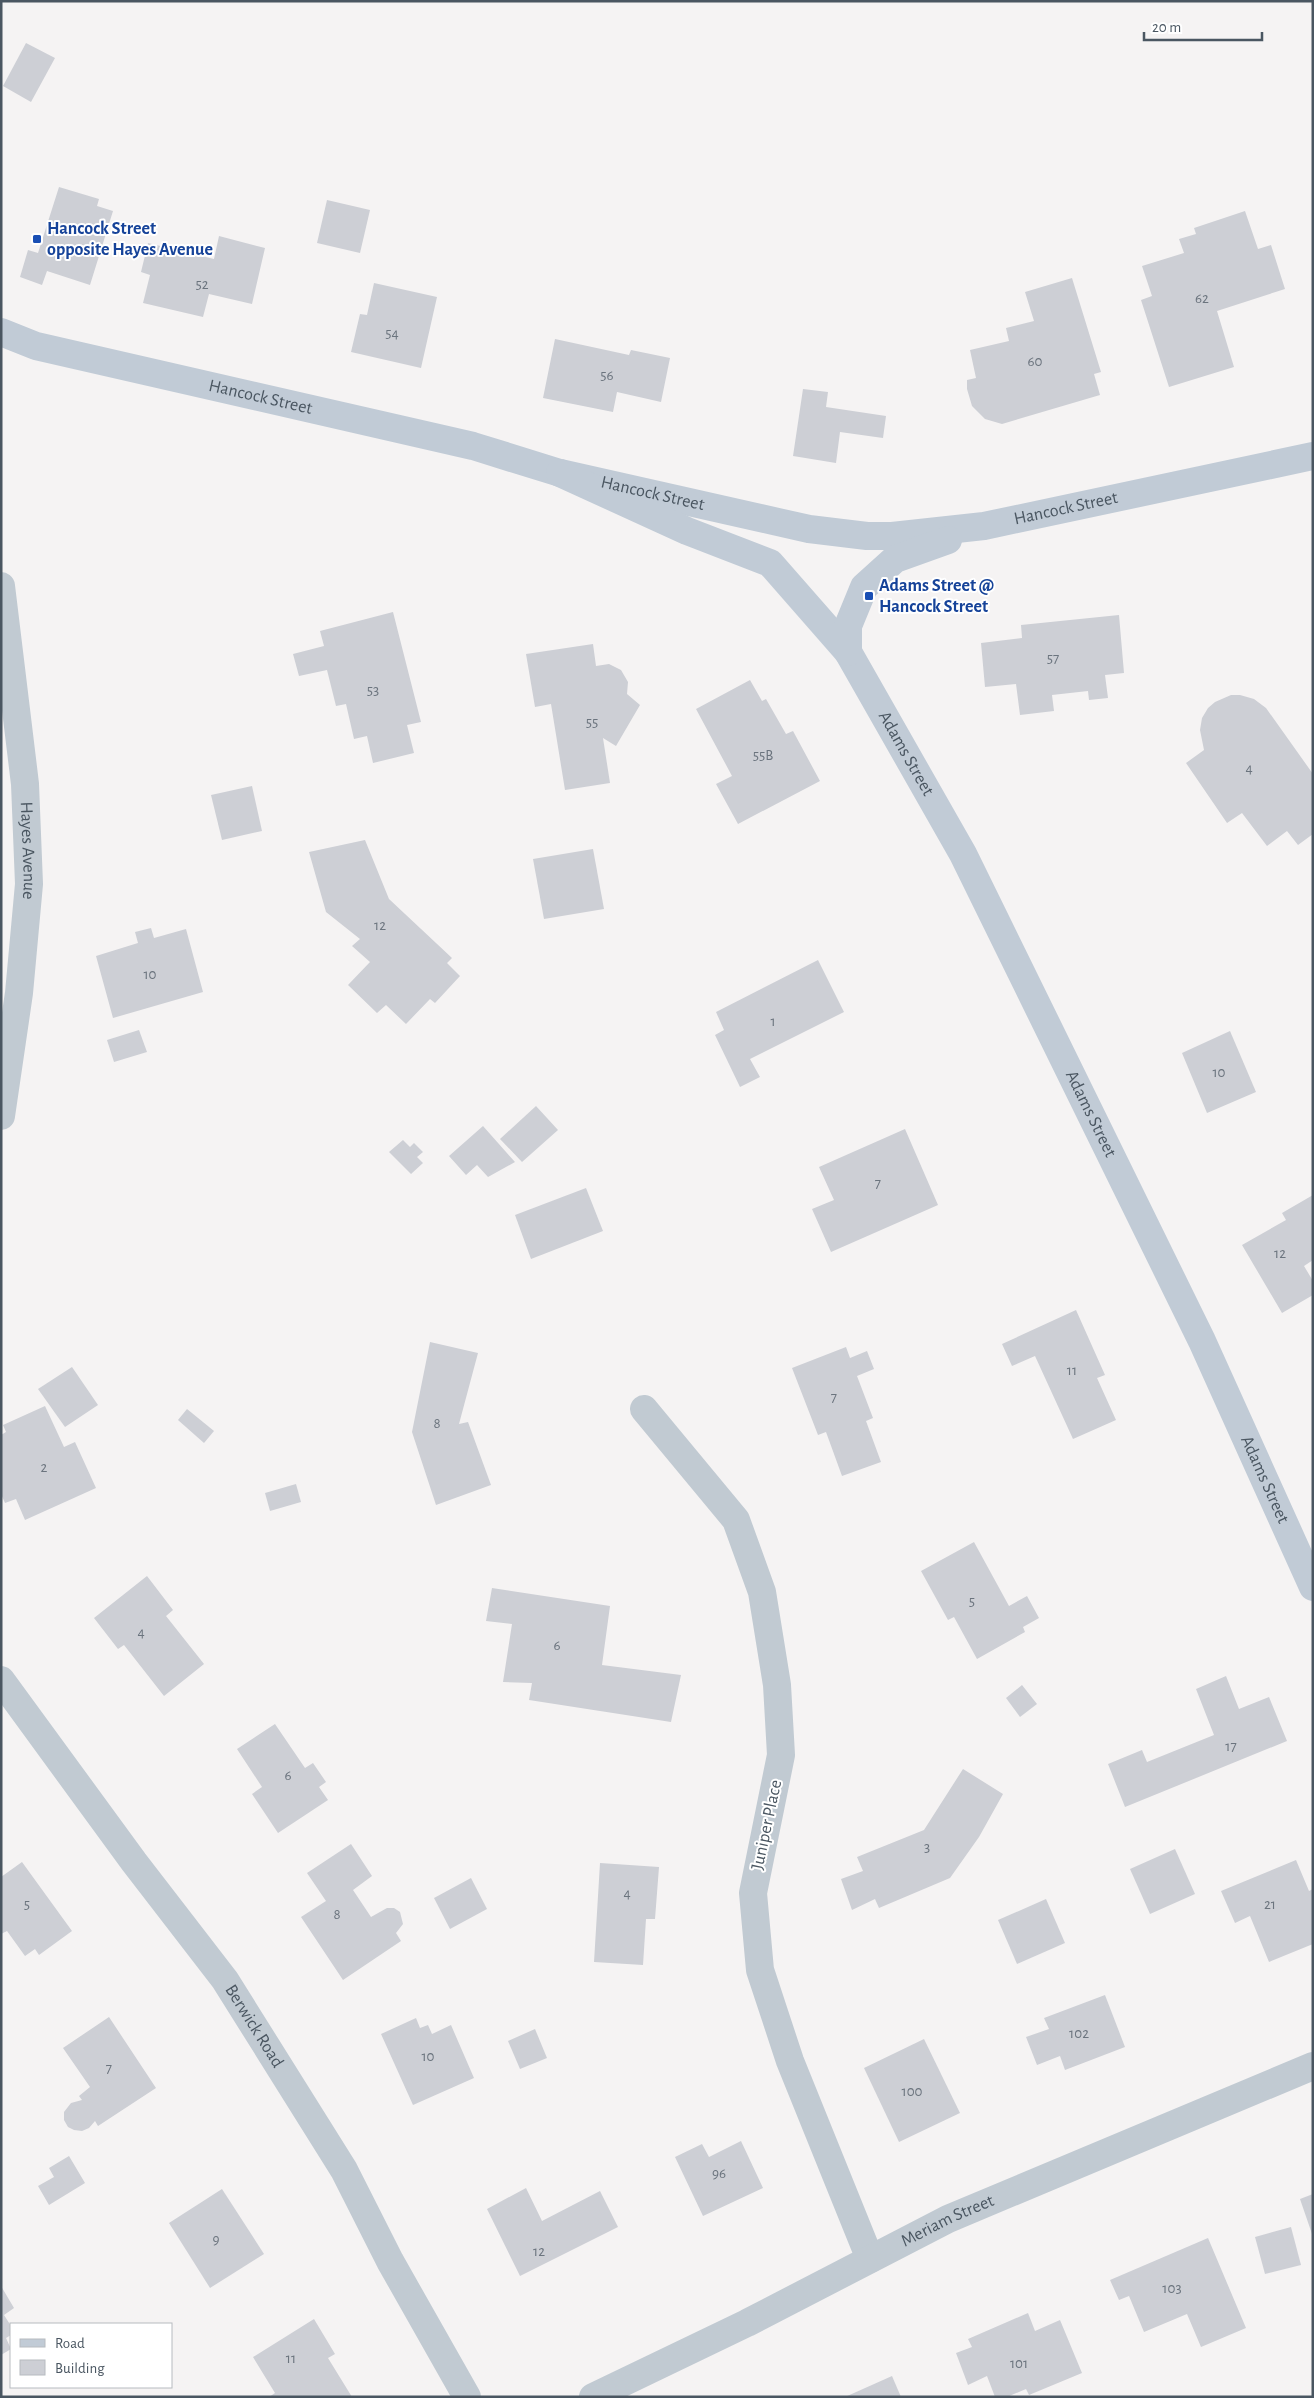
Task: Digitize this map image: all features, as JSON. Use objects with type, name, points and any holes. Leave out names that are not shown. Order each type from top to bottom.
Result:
[{"type":"main road","name":"Hancock Street","points":[[1,332],[36,346],[473,446],[560,473],[809,529],[867,536],[892,536],[984,526],[1313,456]]},
{"type":"main road","name":"Adams Street","points":[[560,473],[687,531],[770,563],[848,652],[971,869],[1202,1341],[1313,1587]]},
{"type":"main road","name":"Adams Street","points":[[848,652],[848,626],[864,587],[895,559],[984,526]]},
{"type":"street","name":"Hayes Avenue","points":[[1,586],[8,633],[26,804],[29,884],[10,994],[1,1116]]},
{"type":"street","name":"Juniper Place","points":[[644,1409],[736,1520],[762,1592],[777,1685],[781,1755],[753,1893],[760,1970],[790,2062],[870,2259]]},
{"type":"street","name":"Berwick Road","points":[[1,1680],[134,1862],[225,1980],[344,2170],[390,2261],[467,2397]]},
{"type":"street","name":"Meriam Street","points":[[593,2397],[747,2323],[948,2219],[1313,2066]]},
{"type":"building","points":[[26,43],[55,58],[31,102],[3,86]]},
{"type":"building","points":[[59,187],[99,199],[97,206],[113,211],[90,285],[47,271],[42,285],[20,277],[28,250],[38,253]]},
{"type":"building","points":[[327,200],[370,210],[360,253],[317,243]]},
{"type":"building","points":[[1245,211],[1258,249],[1271,245],[1285,289],[1217,311],[1234,367],[1169,387],[1141,300],[1152,296],[1142,266],[1184,253],[1179,239],[1196,234],[1194,228]]},
{"type":"building","points":[[219,236],[265,248],[252,304],[209,294],[203,317],[143,303],[150,275],[141,272],[148,243],[214,259]]},
{"type":"building","points":[[1072,278],[1101,372],[1094,374],[1100,395],[1002,424],[985,419],[972,406],[967,389],[967,380],[976,378],[970,350],[1009,341],[1006,328],[1034,321],[1025,292]]},
{"type":"building","points":[[374,283],[437,297],[421,368],[351,352],[360,314],[367,315]]},
{"type":"building","points":[[555,339],[629,355],[631,350],[670,358],[661,402],[617,392],[613,412],[543,398]]},
{"type":"building","points":[[803,389],[828,392],[826,407],[886,416],[883,438],[840,432],[836,463],[793,456]]},
{"type":"building","points":[[393,612],[421,722],[407,725],[414,753],[373,763],[367,736],[354,739],[346,704],[336,706],[327,670],[299,676],[293,654],[324,646],[320,631]]},
{"type":"building","points":[[1119,615],[1124,673],[1105,675],[1108,698],[1089,700],[1088,691],[1052,695],[1054,711],[1020,715],[1016,684],[985,687],[981,643],[1022,638],[1021,625]]},
{"type":"building","points":[[593,644],[596,666],[609,664],[621,670],[628,682],[627,694],[640,705],[616,746],[603,738],[610,783],[565,790],[551,704],[535,707],[526,654]]},
{"type":"building","points":[[750,680],[762,701],[766,699],[786,734],[793,731],[820,781],[738,824],[716,784],[732,776],[696,709]]},
{"type":"building","points":[[1231,695],[1240,695],[1254,699],[1266,708],[1313,774],[1313,834],[1298,845],[1287,831],[1267,846],[1242,813],[1227,823],[1186,763],[1204,750],[1200,730],[1202,718],[1208,708],[1215,702]]},
{"type":"building","points":[[252,786],[262,831],[222,840],[211,795]]},
{"type":"building","points":[[365,840],[389,899],[452,958],[447,963],[460,976],[435,1003],[430,999],[406,1024],[386,1005],[377,1013],[348,985],[370,962],[352,946],[360,939],[326,912],[309,852]]},
{"type":"building","points":[[593,849],[604,909],[544,919],[533,859]]},
{"type":"building","points":[[151,928],[154,938],[186,929],[203,992],[113,1018],[96,956],[138,943],[135,932]]},
{"type":"building","points":[[818,960],[844,1012],[750,1059],[760,1077],[740,1087],[715,1035],[724,1030],[716,1012]]},
{"type":"building","points":[[139,1030],[147,1052],[114,1062],[107,1040]]},
{"type":"building","points":[[1230,1031],[1256,1092],[1207,1113],[1182,1053]]},
{"type":"building","points":[[536,1106],[558,1130],[522,1162],[500,1139]]},
{"type":"building","points":[[483,1126],[515,1162],[488,1177],[477,1165],[466,1175],[449,1156]]},
{"type":"building","points":[[905,1129],[938,1205],[831,1252],[812,1209],[834,1200],[819,1167]]},
{"type":"building","points":[[403,1140],[410,1147],[414,1143],[423,1152],[417,1157],[423,1163],[411,1174],[389,1152]]},
{"type":"building","points":[[586,1188],[603,1231],[531,1259],[515,1215]]},
{"type":"building","points":[[1313,1195],[1313,1260],[1304,1266],[1313,1281],[1313,1295],[1282,1313],[1242,1245],[1286,1220],[1282,1213]]},
{"type":"building","points":[[1076,1310],[1105,1375],[1097,1378],[1116,1420],[1073,1439],[1035,1356],[1012,1366],[1002,1344]]},
{"type":"building","points":[[430,1342],[478,1353],[459,1424],[468,1422],[491,1485],[436,1505],[412,1432]]},
{"type":"building","points":[[846,1347],[850,1358],[867,1351],[874,1369],[857,1376],[873,1418],[866,1421],[881,1462],[842,1476],[826,1432],[818,1435],[792,1368]]},
{"type":"building","points":[[72,1367],[98,1405],[65,1427],[38,1389]]},
{"type":"building","points":[[45,1406],[64,1447],[75,1442],[96,1488],[25,1520],[16,1499],[5,1503],[1,1494],[1,1435],[6,1432],[3,1425]]},
{"type":"building","points":[[187,1409],[214,1431],[204,1443],[178,1420]]},
{"type":"building","points":[[296,1484],[301,1502],[270,1511],[265,1493]]},
{"type":"building","points":[[974,1542],[1009,1606],[1027,1596],[1039,1618],[1023,1627],[1025,1632],[977,1659],[954,1617],[948,1620],[921,1571]]},
{"type":"building","points":[[147,1576],[173,1610],[166,1616],[204,1664],[164,1696],[124,1645],[118,1649],[94,1618]]},
{"type":"building","points":[[492,1588],[610,1606],[602,1665],[681,1675],[671,1722],[529,1700],[532,1683],[503,1682],[512,1624],[486,1621]]},
{"type":"building","points":[[1226,1676],[1239,1709],[1269,1697],[1287,1741],[1125,1807],[1108,1764],[1142,1750],[1147,1762],[1214,1735],[1196,1689]]},
{"type":"building","points":[[1022,1685],[1037,1704],[1020,1717],[1006,1698]]},
{"type":"building","points":[[275,1724],[305,1768],[313,1763],[326,1782],[319,1787],[328,1800],[278,1833],[252,1794],[262,1787],[237,1749]]},
{"type":"building","points":[[963,1769],[1003,1794],[979,1837],[950,1878],[879,1908],[875,1899],[852,1910],[841,1879],[863,1871],[857,1857],[924,1830]]},
{"type":"building","points":[[351,1844],[372,1876],[353,1890],[371,1917],[387,1908],[394,1908],[400,1912],[403,1924],[396,1933],[401,1941],[343,1980],[301,1917],[326,1901],[307,1873]]},
{"type":"building","points":[[1175,1849],[1195,1894],[1150,1914],[1130,1869]]},
{"type":"building","points":[[1296,1860],[1309,1891],[1313,1889],[1313,1944],[1269,1962],[1250,1916],[1235,1923],[1221,1891]]},
{"type":"building","points":[[22,1862],[72,1931],[39,1955],[35,1949],[25,1956],[7,1931],[1,1934],[1,1877]]},
{"type":"building","points":[[600,1863],[659,1867],[655,1919],[646,1919],[643,1965],[594,1962]]},
{"type":"building","points":[[471,1878],[487,1909],[450,1929],[434,1898]]},
{"type":"building","points":[[1046,1899],[1065,1943],[1017,1964],[998,1920]]},
{"type":"building","points":[[1105,1995],[1125,2047],[1065,2070],[1060,2056],[1037,2065],[1026,2037],[1049,2029],[1044,2018]]},
{"type":"building","points":[[109,2017],[156,2088],[98,2126],[95,2121],[89,2128],[82,2131],[74,2130],[68,2127],[64,2120],[64,2112],[71,2103],[82,2100],[79,2096],[90,2087],[63,2048]]},
{"type":"building","points":[[416,2018],[420,2028],[428,2025],[432,2034],[451,2025],[474,2078],[413,2105],[381,2034]]},
{"type":"building","points":[[535,2029],[547,2058],[520,2069],[508,2041]]},
{"type":"building","points":[[924,2039],[960,2113],[899,2142],[864,2068]]},
{"type":"building","points":[[741,2141],[763,2188],[703,2216],[675,2157],[702,2144],[709,2157]]},
{"type":"building","points":[[69,2156],[85,2183],[49,2205],[38,2186],[54,2177],[49,2168]]},
{"type":"building","points":[[526,2188],[542,2221],[600,2191],[618,2227],[520,2276],[487,2209]]},
{"type":"building","points":[[222,2189],[264,2254],[210,2288],[169,2223]]},
{"type":"building","points":[[1313,2194],[1313,2234],[1312,2234],[1300,2199]]},
{"type":"building","points":[[1291,2227],[1301,2265],[1265,2274],[1255,2237]]},
{"type":"building","points":[[1208,2238],[1246,2328],[1201,2347],[1187,2314],[1144,2332],[1129,2296],[1119,2300],[1110,2280]]},
{"type":"building","points":[[1,2286],[14,2308],[4,2315],[10,2324],[10,2336],[6,2338],[10,2350],[1,2355]]},
{"type":"building","points":[[1028,2313],[1035,2331],[1060,2320],[1082,2373],[1029,2395],[1026,2389],[1007,2397],[995,2397],[987,2376],[968,2385],[956,2353],[972,2347],[968,2339]]},
{"type":"building","points":[[314,2319],[335,2354],[328,2358],[352,2397],[269,2397],[275,2393],[253,2357]]},
{"type":"building","points":[[892,2376],[901,2397],[845,2397]]},
{"type":"place","name":"Hancock Street opposite Hayes Avenue","points":[[37,239]]},
{"type":"place","name":"Adams Street @ Hancock Street","points":[[869,596]]}]
